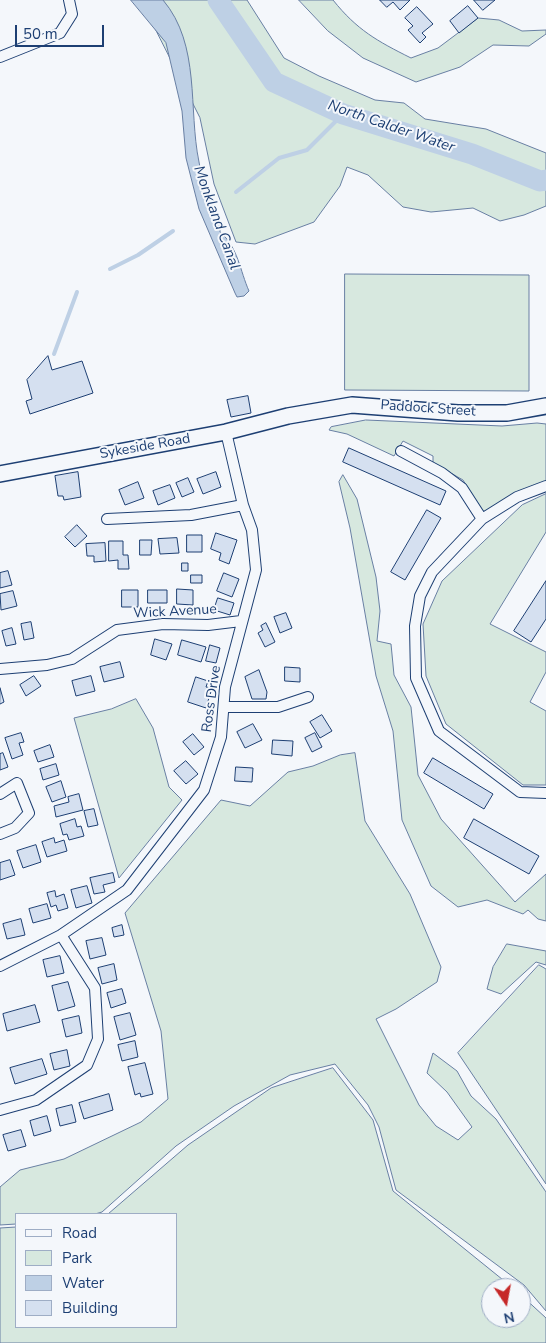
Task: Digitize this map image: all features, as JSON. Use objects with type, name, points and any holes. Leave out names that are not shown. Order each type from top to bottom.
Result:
[{"type":"street","points":[[0,57],[60,33],[72,14],[69,0]]},
{"type":"street","name":"Paddock Street","points":[[288,416],[352,405],[458,413],[507,413],[546,406]]},
{"type":"street","name":"Sykeside Road","points":[[0,474],[226,432],[288,416]]},
{"type":"street","name":"Ross Drive","points":[[0,966],[62,934],[127,890],[204,790],[221,737],[225,687],[256,570],[252,530],[243,505],[226,432]]},
{"type":"street","points":[[402,452],[442,473],[462,488],[482,519]]},
{"type":"street","points":[[546,486],[517,497],[482,519],[432,572],[420,596],[415,626],[416,678],[439,731],[520,792],[546,793]]},
{"type":"street","points":[[107,519],[191,515],[243,505]]},
{"type":"street","name":"Wick Avenue","points":[[0,669],[47,665],[72,658],[117,630],[163,624],[208,625],[241,621]]},
{"type":"street","points":[[224,708],[278,707],[308,697]]},
{"type":"street","points":[[0,794],[17,783],[30,813],[14,828],[0,834]]},
{"type":"street","points":[[0,1110],[36,1100],[87,1065],[98,1039],[95,988],[62,934]]},
{"type":"green space","points":[[141,0],[247,0],[284,58],[319,76],[375,100],[404,103],[425,119],[486,129],[546,153],[546,206],[524,215],[500,221],[473,208],[431,212],[403,207],[368,175],[347,167],[340,186],[314,222],[255,244],[236,242],[214,184],[200,118]]},
{"type":"green space","points":[[299,0],[333,0],[368,34],[411,58],[438,48],[478,18],[499,20],[522,31],[546,30],[546,34],[529,46],[493,45],[460,67],[416,82],[363,58],[328,31]]},
{"type":"green space","points":[[345,274],[529,275],[529,391],[345,390]]},
{"type":"green space","points":[[366,420],[502,426],[546,424],[546,482],[490,512],[482,511],[463,480],[433,463],[433,456],[403,441],[394,456],[347,434],[329,430],[331,427]]},
{"type":"green space","points":[[343,475],[357,499],[376,577],[380,611],[377,641],[391,644],[394,675],[411,707],[418,775],[441,819],[515,902],[546,874],[546,921],[538,919],[528,910],[523,914],[487,900],[458,907],[431,886],[402,820],[393,731],[376,676],[350,528],[339,482]]},
{"type":"green space","points":[[546,494],[546,532],[490,624],[546,652],[546,672],[530,702],[546,711],[546,785],[523,785],[446,724],[426,676],[423,624],[442,581],[522,505]]},
{"type":"green space","points":[[136,699],[153,728],[169,787],[182,800],[119,878],[74,718],[111,709]]},
{"type":"green space","points":[[355,753],[365,821],[410,894],[441,967],[437,982],[396,1009],[376,1019],[419,1105],[436,1126],[458,1140],[472,1127],[447,1092],[427,1073],[433,1053],[457,1071],[471,1096],[496,1119],[546,1192],[546,1311],[531,1293],[531,1278],[515,1278],[396,1190],[379,1127],[368,1105],[335,1064],[290,1075],[234,1106],[176,1146],[102,1212],[15,1213],[15,1224],[0,1225],[0,1187],[20,1170],[64,1159],[141,1122],[168,1099],[161,1031],[125,913],[221,800],[250,806],[288,772],[313,766],[340,755]]},
{"type":"green space","points":[[507,944],[546,951],[546,965],[536,962],[501,994],[487,989],[493,967]]},
{"type":"green space","points":[[539,965],[546,969],[546,1184],[458,1053]]},
{"type":"green space","points":[[333,1068],[373,1120],[393,1191],[501,1278],[481,1278],[481,1328],[531,1328],[531,1304],[546,1318],[546,1343],[0,1343],[0,1228],[15,1227],[15,1328],[178,1328],[178,1213],[109,1213],[188,1145],[271,1088]]},
{"type":"water","name":"Monkland Canal","points":[[131,0],[163,0],[175,18],[183,37],[191,78],[196,142],[205,188],[218,218],[220,232],[235,252],[249,291],[244,296],[237,297],[199,209],[186,158],[182,111],[166,43]]},
{"type":"building","points":[[380,0],[410,0],[400,10],[393,2],[387,7]]},
{"type":"building","points":[[474,0],[495,0],[483,10]]},
{"type":"building","points":[[468,6],[478,18],[459,33],[450,21]]},
{"type":"building","points":[[417,7],[433,24],[422,33],[426,37],[420,43],[408,30],[413,26],[405,18]]},
{"type":"building","points":[[48,356],[52,370],[82,361],[93,393],[30,414],[26,401],[32,399],[27,380]]},
{"type":"building","points":[[248,396],[251,413],[231,417],[227,400]]},
{"type":"building","points":[[349,448],[446,491],[440,505],[343,462]]},
{"type":"building","points":[[78,472],[81,497],[64,500],[63,496],[58,496],[55,476]]},
{"type":"building","points":[[216,472],[221,487],[203,494],[197,479]]},
{"type":"building","points":[[188,478],[194,492],[182,497],[176,483]]},
{"type":"building","points":[[138,482],[144,498],[125,505],[119,490]]},
{"type":"building","points":[[170,485],[175,498],[158,505],[153,491]]},
{"type":"building","points":[[427,510],[441,518],[405,580],[391,572]]},
{"type":"building","points":[[77,525],[87,536],[75,547],[65,537]]},
{"type":"building","points":[[216,533],[237,540],[229,564],[219,560],[221,553],[211,549]]},
{"type":"building","points":[[187,535],[202,535],[202,552],[187,552]]},
{"type":"building","points":[[177,538],[179,553],[160,554],[158,539]]},
{"type":"building","points":[[140,540],[152,540],[151,555],[140,555]]},
{"type":"building","points":[[109,541],[123,541],[123,555],[128,555],[129,569],[118,569],[118,560],[109,561]]},
{"type":"building","points":[[105,543],[106,561],[94,562],[94,556],[87,556],[86,544]]},
{"type":"building","points":[[182,563],[188,563],[188,571],[182,571]]},
{"type":"building","points":[[8,571],[12,585],[0,588],[0,573]]},
{"type":"building","points":[[224,573],[239,579],[232,597],[217,591]]},
{"type":"building","points":[[191,575],[202,575],[202,583],[191,583]]},
{"type":"building","points":[[546,581],[546,619],[531,642],[514,631]]},
{"type":"building","points":[[177,589],[193,590],[193,605],[177,604]]},
{"type":"building","points":[[122,590],[138,590],[138,607],[122,607]]},
{"type":"building","points":[[148,590],[167,590],[167,603],[148,603]]},
{"type":"building","points":[[13,591],[17,606],[1,610],[0,594]]},
{"type":"building","points":[[218,598],[234,603],[230,615],[214,610]]},
{"type":"building","points":[[286,613],[292,628],[280,633],[274,617]]},
{"type":"building","points":[[31,622],[34,638],[24,640],[21,624]]},
{"type":"building","points":[[266,623],[275,642],[265,647],[258,633],[263,630],[261,626]]},
{"type":"building","points":[[12,628],[16,644],[6,646],[2,631]]},
{"type":"building","points":[[155,639],[172,644],[166,660],[151,655]]},
{"type":"building","points":[[182,640],[206,647],[201,662],[178,655]]},
{"type":"building","points":[[210,645],[220,648],[216,663],[206,661]]},
{"type":"building","points":[[120,662],[124,677],[104,682],[100,667]]},
{"type":"building","points":[[285,667],[300,668],[300,682],[285,681]]},
{"type":"building","points":[[259,670],[267,692],[266,699],[252,699],[245,677]]},
{"type":"building","points":[[34,676],[41,686],[26,696],[20,685]]},
{"type":"building","points":[[91,676],[95,691],[76,696],[72,681]]},
{"type":"building","points":[[196,677],[208,681],[206,687],[212,688],[206,708],[188,702]]},
{"type":"building","points":[[0,688],[4,702],[0,704]]},
{"type":"building","points":[[322,715],[332,731],[320,738],[310,722]]},
{"type":"building","points":[[253,724],[262,740],[245,748],[237,732]]},
{"type":"building","points":[[21,733],[24,742],[19,743],[23,755],[12,759],[5,738]]},
{"type":"building","points":[[315,733],[322,747],[312,752],[305,738]]},
{"type":"building","points":[[193,734],[204,747],[194,755],[183,742]]},
{"type":"building","points":[[273,740],[293,741],[292,756],[272,754]]},
{"type":"building","points":[[50,745],[54,757],[38,762],[34,751]]},
{"type":"building","points":[[3,753],[8,767],[0,770],[0,754]]},
{"type":"building","points":[[433,758],[493,794],[484,809],[424,773]]},
{"type":"building","points":[[186,761],[198,774],[186,784],[174,771]]},
{"type":"building","points":[[56,764],[59,775],[43,780],[40,769]]},
{"type":"building","points":[[236,767],[253,768],[252,782],[235,781]]},
{"type":"building","points":[[61,781],[66,797],[52,802],[46,787]]},
{"type":"building","points":[[79,794],[83,810],[56,817],[54,806],[69,802],[68,797]]},
{"type":"building","points":[[94,809],[98,825],[88,827],[84,811]]},
{"type":"building","points":[[75,819],[77,827],[81,826],[84,836],[69,840],[67,834],[63,835],[60,824]]},
{"type":"building","points":[[474,819],[539,856],[529,874],[464,838]]},
{"type":"building","points":[[54,838],[55,843],[64,840],[67,851],[47,857],[42,842]]},
{"type":"building","points":[[36,845],[41,862],[23,868],[17,851]]},
{"type":"building","points":[[10,860],[15,875],[0,880],[0,863]]},
{"type":"building","points":[[113,873],[115,882],[103,885],[105,892],[94,894],[90,878]]},
{"type":"building","points":[[87,886],[92,903],[76,908],[71,890]]},
{"type":"building","points":[[55,891],[56,897],[64,894],[68,908],[58,911],[56,905],[51,907],[47,893]]},
{"type":"building","points":[[47,904],[51,918],[33,923],[29,909]]},
{"type":"building","points":[[21,919],[25,935],[7,939],[3,924]]},
{"type":"building","points":[[122,925],[124,935],[114,937],[112,928]]},
{"type":"building","points":[[102,938],[106,955],[90,959],[86,941]]},
{"type":"building","points":[[60,956],[64,973],[47,977],[43,960]]},
{"type":"building","points":[[114,964],[117,980],[102,984],[98,968]]},
{"type":"building","points":[[68,982],[75,1006],[58,1011],[52,986]]},
{"type":"building","points":[[122,989],[126,1003],[111,1008],[107,993]]},
{"type":"building","points":[[35,1005],[40,1022],[7,1031],[3,1014]]},
{"type":"building","points":[[130,1013],[136,1035],[120,1040],[114,1017]]},
{"type":"building","points":[[79,1016],[82,1033],[66,1037],[62,1020]]},
{"type":"building","points":[[135,1041],[138,1057],[122,1061],[118,1045]]},
{"type":"building","points":[[67,1050],[70,1066],[54,1070],[50,1054]]},
{"type":"building","points":[[42,1059],[47,1074],[15,1084],[10,1068]]},
{"type":"building","points":[[145,1063],[153,1094],[141,1097],[140,1093],[135,1095],[128,1067]]},
{"type":"building","points":[[109,1094],[113,1110],[84,1119],[79,1103]]},
{"type":"building","points":[[72,1105],[76,1122],[60,1126],[56,1109]]},
{"type":"building","points":[[47,1116],[51,1131],[34,1136],[30,1121]]},
{"type":"building","points":[[21,1130],[26,1146],[8,1151],[3,1135]]},
{"type":"waterway","name":"North Calder Water","points":[[218,0],[274,82],[343,114],[472,154],[540,181],[546,180]]},
{"type":"waterway","points":[[236,192],[279,158],[307,150],[343,114]]},
{"type":"waterway","points":[[110,269],[138,255],[173,231]]},
{"type":"waterway","points":[[54,354],[77,292]]}]
